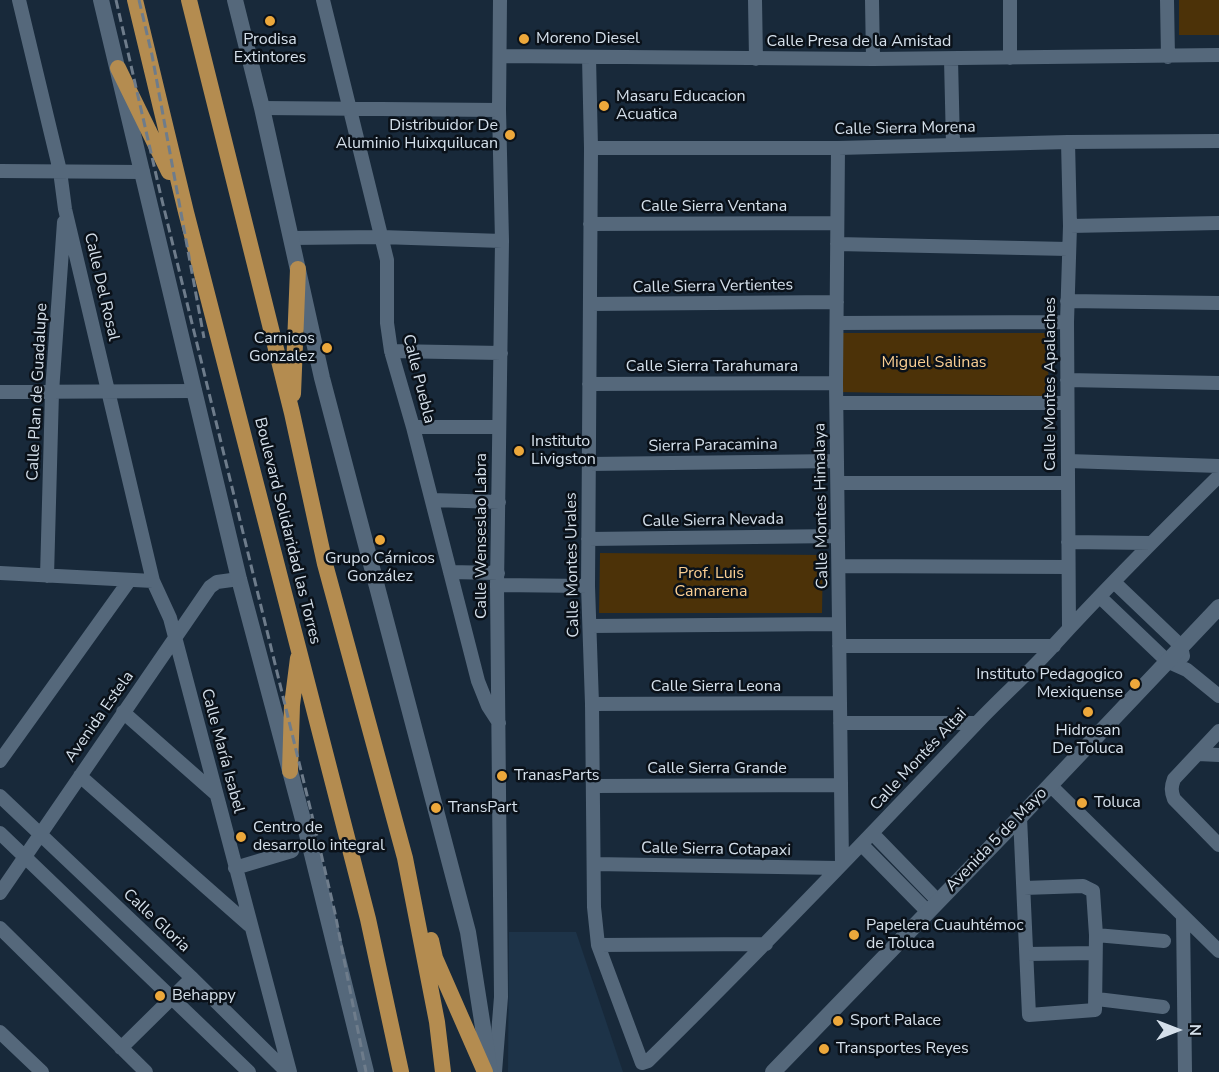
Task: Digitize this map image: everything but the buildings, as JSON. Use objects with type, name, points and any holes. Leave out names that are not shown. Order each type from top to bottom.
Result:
[{"type":"highway","name":"Boulevard Solidaridad las Torres","points":[[135,0],[186,212],[368,919],[401,1072]]},
{"type":"highway","name":"Boulevard Solidaridad las Torres","points":[[189,0],[292,412],[326,564],[405,858],[437,1022],[443,1072]]},
{"type":"highway","points":[[118,68],[165,163],[186,212]]},
{"type":"highway","points":[[292,412],[298,269]]},
{"type":"highway","points":[[290,771],[292,705],[299,648]]},
{"type":"highway","points":[[405,858],[420,898],[435,958],[485,1072]]},
{"type":"main road","points":[[101,0],[239,579],[366,1072]]},
{"type":"main road","points":[[235,0],[262,108],[322,378],[468,932],[490,1072]]},
{"type":"main road","name":"Avenida 5 de Mayo","points":[[778,1069],[1219,607]]},
{"type":"street","name":"Calle Del Rosal","points":[[19,0],[60,171],[65,209],[153,581]]},
{"type":"street","name":"Calle Puebla","points":[[323,0],[387,260],[387,323],[391,351],[413,427],[478,681],[488,706],[500,724]]},
{"type":"street","name":"Calle Wenseslao Labra","points":[[495,1072],[501,997],[498,579],[502,241],[499,110],[500,0]]},
{"type":"street","points":[[755,0],[756,59]]},
{"type":"street","points":[[872,0],[873,59]]},
{"type":"street","points":[[1010,0],[1010,58]]},
{"type":"street","points":[[1167,0],[1168,57]]},
{"type":"street","name":"Calle Presa de la Amistad","points":[[500,56],[951,59],[1219,55]]},
{"type":"street","name":"Calle Montes Urales","points":[[589,57],[591,147],[588,586],[594,907],[598,945],[642,1063]]},
{"type":"street","points":[[951,59],[953,145]]},
{"type":"street","points":[[262,108],[499,110]]},
{"type":"street","name":"Calle Sierra Morena","points":[[591,147],[838,147],[1219,141]]},
{"type":"street","name":"Calle Montes Apalaches","points":[[1068,142],[1070,226],[1067,301],[1069,627]]},
{"type":"street","name":"Calle Montes Himalaya","points":[[838,147],[836,382],[840,866]]},
{"type":"street","points":[[0,171],[143,172]]},
{"type":"street","name":"Calle Plan de Guadalupe","points":[[47,576],[52,392],[65,209]]},
{"type":"street","name":"Calle Sierra Ventana","points":[[590,224],[837,223]]},
{"type":"street","points":[[1070,226],[1219,223]]},
{"type":"street","points":[[291,238],[381,237],[502,241]]},
{"type":"street","points":[[837,244],[1068,249]]},
{"type":"street","points":[[1067,301],[1219,303]]},
{"type":"street","name":"Calle Sierra Vertientes","points":[[590,304],[837,302]]},
{"type":"street","points":[[837,323],[1067,322]]},
{"type":"street","points":[[391,351],[501,353]]},
{"type":"street","points":[[1067,380],[1219,383]]},
{"type":"street","name":"Calle Sierra Tarahumara","points":[[589,384],[836,382]]},
{"type":"street","points":[[0,392],[195,391]]},
{"type":"street","points":[[837,403],[1067,404]]},
{"type":"street","points":[[413,427],[499,427]]},
{"type":"street","name":"Sierra Paracamina","points":[[589,464],[837,461]]},
{"type":"street","points":[[1068,461],[1219,466]]},
{"type":"street","name":"Calle Montés Altai","points":[[642,1063],[648,1061],[766,944],[976,723],[1219,476]]},
{"type":"street","points":[[838,483],[1068,483]]},
{"type":"street","points":[[432,500],[499,502]]},
{"type":"street","name":"Calle Sierra Nevada","points":[[588,539],[838,536]]},
{"type":"street","points":[[1068,542],[1151,543]]},
{"type":"street","points":[[839,566],[1068,567]]},
{"type":"street","points":[[450,572],[498,579],[588,586]]},
{"type":"street","points":[[0,573],[153,581]]},
{"type":"street","name":"Avenida Estela","points":[[0,892],[210,587],[217,582],[239,579]]},
{"type":"street","points":[[0,761],[129,581]]},
{"type":"street","name":"Calle María Isabel","points":[[153,581],[170,618],[288,1072]]},
{"type":"street","points":[[1114,582],[1181,646],[1187,669]]},
{"type":"street","points":[[1100,597],[1167,661],[1187,669],[1219,696]]},
{"type":"street","points":[[590,626],[839,624]]},
{"type":"street","points":[[839,646],[1054,646]]},
{"type":"street","name":"Calle Sierra Leona","points":[[592,704],[840,703]]},
{"type":"street","points":[[123,712],[216,794]]},
{"type":"street","points":[[840,723],[976,723]]},
{"type":"street","points":[[1219,731],[1174,779],[1172,792],[1174,799],[1219,845]]},
{"type":"street","points":[[1198,754],[1219,755]]},
{"type":"street","points":[[80,776],[249,925]]},
{"type":"street","name":"Calle Sierra Grande","points":[[592,786],[841,785]]},
{"type":"street","points":[[1050,785],[1219,951]]},
{"type":"street","name":"Calle Gloria","points":[[0,796],[288,1072]]},
{"type":"street","points":[[1020,818],[1029,1015],[1092,1011],[1097,1006],[1093,891],[1083,886],[1024,888]]},
{"type":"street","points":[[0,833],[249,1072]]},
{"type":"street","points":[[873,834],[933,906]]},
{"type":"street","points":[[862,845],[933,906]]},
{"type":"street","points":[[235,868],[292,851]]},
{"type":"street","name":"Calle Sierra Cotapaxi","points":[[594,864],[840,866]]},
{"type":"street","points":[[1183,916],[1185,1072]]},
{"type":"street","points":[[0,928],[146,1072]]},
{"type":"street","points":[[1095,935],[1164,941]]},
{"type":"street","points":[[598,945],[766,944]]},
{"type":"street","points":[[1027,954],[1095,953]]},
{"type":"street","points":[[121,1048],[192,978]]},
{"type":"street","points":[[1097,999],[1163,1007]]},
{"type":"street","points":[[0,1032],[42,1072]]},
{"type":"shaded area","points":[[509,932],[576,932],[623,1072],[508,1072]]},
{"type":"green space","points":[[1179,0],[1219,0],[1219,35],[1179,35]]},
{"type":"green space","name":"Miguel Salinas","points":[[839,333],[1049,333],[1048,396],[839,392]]},
{"type":"green space","name":"Prof. Luis Camarena","points":[[600,553],[823,555],[822,613],[599,613]]},
{"type":"railway","points":[[116,0],[160,192],[335,913],[366,1072]]},
{"type":"railway","points":[[139,0],[152,55],[204,338]]},
{"type":"place","name":"Prodisa Extintores","points":[[270,21]]},
{"type":"place","name":"Moreno Diesel","points":[[524,39]]},
{"type":"place","name":"Masaru Educacion Acuatica","points":[[604,106]]},
{"type":"place","name":"Distribuidor De Aluminio Huixquilucan","points":[[510,135]]},
{"type":"place","name":"Carnicos Gonzalez","points":[[327,348]]},
{"type":"place","name":"Instituto Livigston","points":[[519,451]]},
{"type":"place","name":"Grupo Cárnicos González","points":[[380,540]]},
{"type":"place","name":"Instituto Pedagogico Mexiquense","points":[[1135,684]]},
{"type":"place","name":"Hidrosan De Toluca","points":[[1088,712]]},
{"type":"place","name":"TranasParts","points":[[502,776]]},
{"type":"place","name":"Toluca","points":[[1082,803]]},
{"type":"place","name":"TransPart","points":[[436,808]]},
{"type":"place","name":"Centro de desarrollo integral","points":[[241,837]]},
{"type":"place","name":"Papelera Cuauhtémoc de Toluca","points":[[854,935]]},
{"type":"place","name":"Behappy","points":[[160,996]]},
{"type":"place","name":"Sport Palace","points":[[838,1021]]},
{"type":"place","name":"Transportes Reyes","points":[[824,1049]]}]
